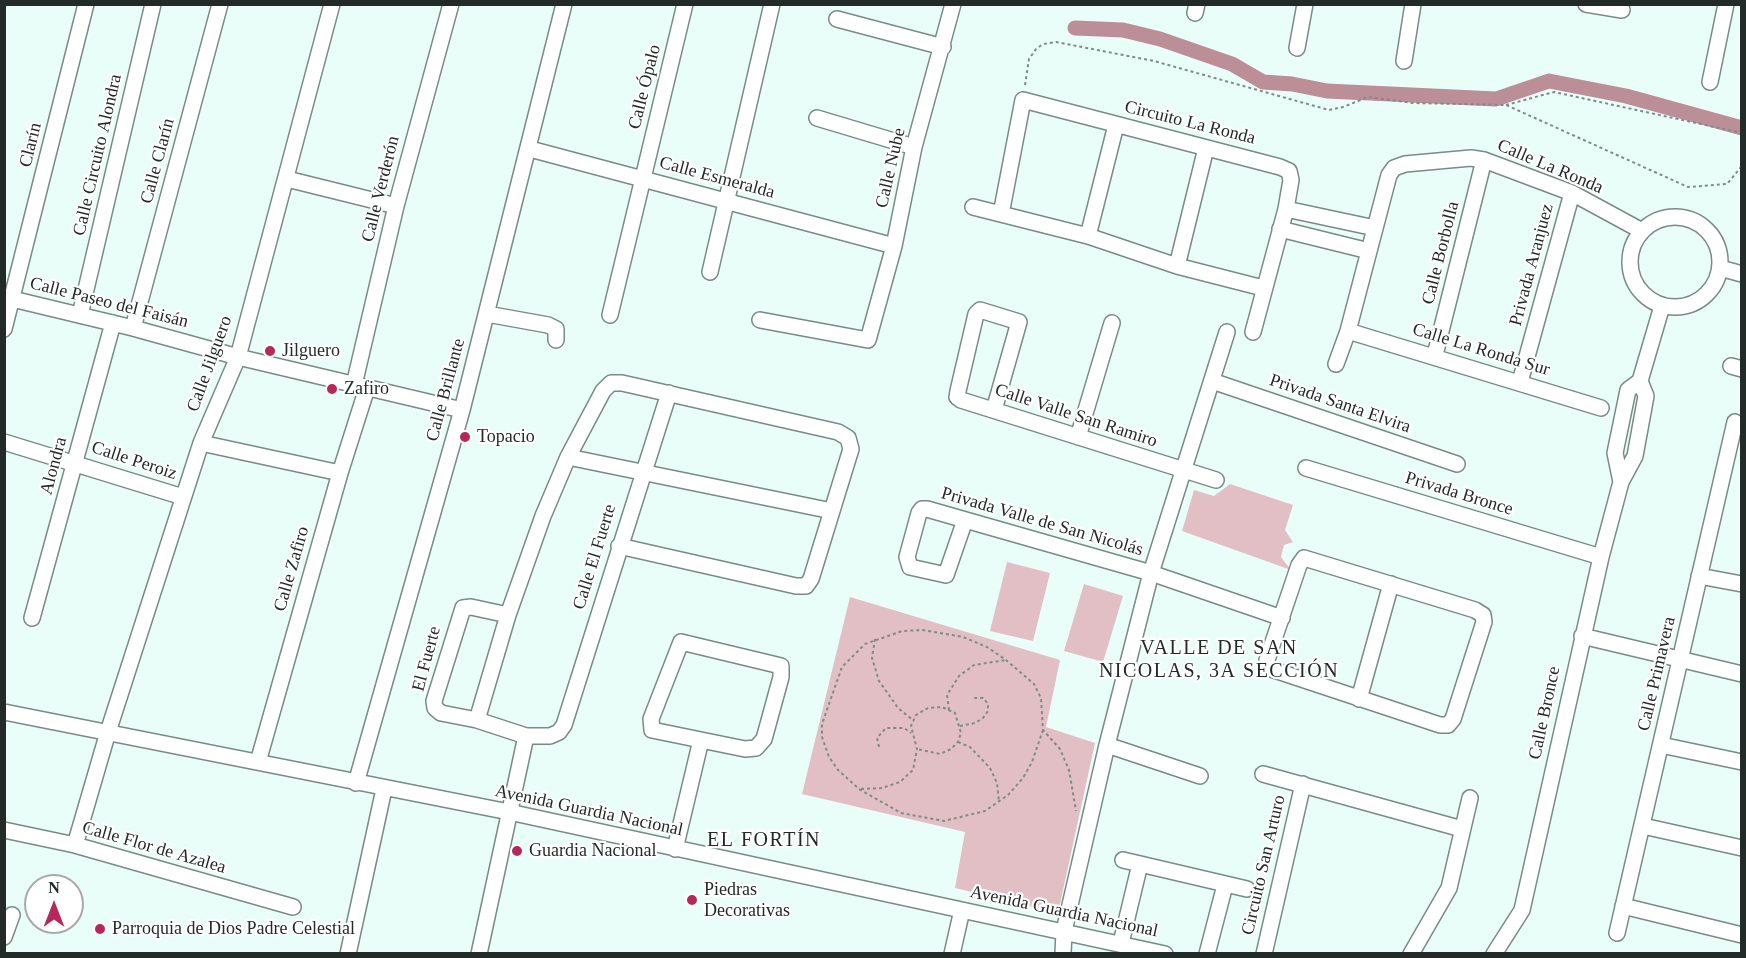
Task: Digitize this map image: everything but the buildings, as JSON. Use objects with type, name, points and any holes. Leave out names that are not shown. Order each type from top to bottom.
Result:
[{"type":"street","name":"Clarín","points":[[4,329],[9,298],[86,4]]},
{"type":"street","name":"Calle Circuito Alondra","points":[[80,315],[153,4]]},
{"type":"street","name":"Calle Clarín","points":[[133,328],[220,4]]},
{"type":"street","name":"Calle Jilguero","points":[[75,845],[108,732],[201,443],[238,357],[332,4]]},
{"type":"street","name":"Calle Verderón","points":[[360,387],[396,206],[451,4]]},
{"type":"street","name":"Calle Brillante","points":[[356,783],[462,410],[530,149],[564,4]]},
{"type":"street","name":"Calle Ópalo","points":[[610,315],[685,4]]},
{"type":"street","points":[[710,272],[772,4]]},
{"type":"street","name":"Calle Nube","points":[[760,320],[867,340],[894,246],[914,147],[953,4]]},
{"type":"street","points":[[1297,48],[1305,4]]},
{"type":"street","points":[[1404,61],[1413,4]]},
{"type":"street","points":[[1586,4],[1622,10]]},
{"type":"street","points":[[1710,82],[1726,4]]},
{"type":"street","points":[[837,19],[943,47]]},
{"type":"street","points":[[1001,214],[1023,100]]},
{"type":"street","name":"Circuito La Ronda","points":[[1023,100],[1289,171],[1291,180],[1287,209],[1280,229]]},
{"type":"street","points":[[817,118],[914,147]]},
{"type":"street","points":[[1088,236],[1116,125]]},
{"type":"street","points":[[1177,266],[1206,148]]},
{"type":"street","name":"Calle Esmeralda","points":[[530,149],[894,246]]},
{"type":"street","name":"Calle La Ronda","points":[[1336,364],[1348,331],[1389,175],[1394,168],[1405,164],[1471,158],[1484,160],[1572,193],[1642,231]]},
{"type":"street","name":"Calle Borbolla","points":[[1435,356],[1484,160]]},
{"type":"street","points":[[287,179],[396,206]]},
{"type":"street","name":"Privada Aranjuez","points":[[1520,382],[1572,193]]},
{"type":"street","points":[[973,207],[1088,236],[1177,266],[1263,288]]},
{"type":"street","points":[[1287,209],[1375,228]]},
{"type":"street","points":[[1666,218],[1681,218],[1694,222],[1706,230],[1715,241],[1720,254],[1720,268],[1716,283],[1706,296],[1693,304],[1677,308],[1662,306],[1648,299],[1637,288],[1631,274],[1630,259],[1633,244],[1642,231],[1666,218]]},
{"type":"street","points":[[1252,332],[1280,229],[1369,251]]},
{"type":"street","points":[[1720,268],[1742,274]]},
{"type":"street","name":"Calle Paseo del Faisán","points":[[9,298],[112,322],[238,357],[462,410]]},
{"type":"street","name":"Calle Bronce","points":[[1621,482],[1615,453],[1628,390],[1640,381],[1662,306]]},
{"type":"street","name":"Calle Valle San Ramiro","points":[[994,410],[1019,326],[1015,319],[985,309],[976,314],[957,397],[994,410],[1184,471],[1216,480]]},
{"type":"street","points":[[487,314],[548,325],[556,329],[556,340]]},
{"type":"street","name":"Alondra","points":[[32,618],[76,463],[112,322]]},
{"type":"street","points":[[1078,437],[1112,323]]},
{"type":"street","name":"Calle La Ronda Sur","points":[[1348,331],[1601,408]]},
{"type":"street","points":[[1063,954],[1064,931],[1150,573],[1227,332]]},
{"type":"street","name":"Privada Santa Elvira","points":[[1212,381],[1457,464]]},
{"type":"street","name":"Calle Bronce","points":[[1497,952],[1522,910],[1601,557],[1621,482],[1635,456],[1646,396],[1640,381]]},
{"type":"street","points":[[477,720],[508,615],[543,516],[568,457],[603,390],[611,383],[622,383],[669,393],[838,432],[849,438],[850,449],[832,511],[811,579],[806,586],[796,586],[619,546]]},
{"type":"street","name":"Calle Zafiro","points":[[258,762],[340,473],[360,387]]},
{"type":"street","name":"Calle El Fuerte","points":[[559,732],[564,724],[669,393]]},
{"type":"street","points":[[1624,413],[1642,416]]},
{"type":"street","name":"Calle Primavera","points":[[1617,933],[1699,576],[1734,455],[1735,423]]},
{"type":"street","name":"Calle Peroiz","points":[[4,442],[183,497]]},
{"type":"street","points":[[201,443],[340,473]]},
{"type":"street","points":[[568,457],[642,474],[832,511]]},
{"type":"street","name":"Privada Bronce","points":[[1306,468],[1601,557]]},
{"type":"street","name":"Privada Valle de San Nicolás","points":[[964,520],[949,572],[940,575],[910,567],[907,563],[922,509],[964,520],[1150,573],[1282,618]]},
{"type":"street","points":[[1304,558],[1391,584],[1475,610],[1483,615],[1484,622],[1453,719],[1448,725],[1440,725],[1268,668],[1267,660],[1299,565],[1304,558]]},
{"type":"street","points":[[1699,576],[1742,584]]},
{"type":"street","points":[[1359,699],[1391,584]]},
{"type":"street","name":"El Fuerte","points":[[508,615],[471,607],[463,608],[434,702],[435,708],[441,713],[477,720],[526,736],[550,736],[559,732]]},
{"type":"street","points":[[1582,636],[1742,674]]},
{"type":"street","points":[[681,642],[691,642],[781,666],[781,677],[764,740],[756,748],[745,749],[700,740],[652,730],[651,718],[681,642]]},
{"type":"street","name":"Avenida Guardia Nacional","points":[[4,712],[509,812],[1165,954]]},
{"type":"street","points":[[479,954],[526,736]]},
{"type":"street","points":[[675,849],[700,740]]},
{"type":"street","points":[[1107,745],[1200,776]]},
{"type":"street","points":[[1661,745],[1742,762]]},
{"type":"street","name":"Circuito San Arturo","points":[[1263,774],[1462,829]]},
{"type":"street","name":"Circuito San Arturo","points":[[1264,954],[1303,784]]},
{"type":"street","points":[[348,954],[384,789]]},
{"type":"street","points":[[1411,954],[1449,888],[1470,798]]},
{"type":"street","points":[[1643,826],[1742,848]]},
{"type":"street","name":"Calle Flor de Azalea","points":[[4,830],[75,845],[293,908]]},
{"type":"street","points":[[1123,860],[1247,889]]},
{"type":"street","points":[[1121,944],[1140,864]]},
{"type":"street","points":[[1207,954],[1224,885]]},
{"type":"street","points":[[1623,906],[1742,935]]},
{"type":"street","points":[[952,954],[962,910]]},
{"type":"street","points":[[5,934],[12,915]]},
{"type":"path","points":[[1023,100],[1029,59],[1043,44],[1056,42],[1154,61],[1329,110],[1368,97],[1413,103],[1506,105],[1554,92],[1742,133]]},
{"type":"path","points":[[1506,105],[1688,188],[1727,184],[1742,166]]},
{"type":"path","points":[[902,631],[943,633],[987,647],[1022,671],[1041,698],[1043,730],[1032,762],[1023,778],[999,802],[964,818],[944,821],[901,813],[859,789],[830,757],[822,737],[822,724],[828,700],[842,667],[852,655],[875,638],[902,631]]},
{"type":"path","points":[[875,638],[873,657],[879,681],[898,708],[914,721]]},
{"type":"path","points":[[949,710],[947,696],[959,676],[974,665],[1006,660]]},
{"type":"path","points":[[960,726],[983,718],[988,711],[988,704],[983,698],[975,698],[973,702]]},
{"type":"path","points":[[911,733],[916,715],[928,708],[942,707],[955,713],[960,726],[958,742],[940,754],[918,749]]},
{"type":"path","points":[[859,789],[882,788],[900,782],[913,770],[918,749],[911,733],[904,728],[886,728],[877,738],[879,747]]},
{"type":"path","points":[[1043,730],[1060,749],[1069,770],[1076,816]]},
{"type":"path","points":[[958,742],[970,747],[990,768],[997,783],[999,802]]},
{"type":"shaded area","points":[[1230,484],[1293,505],[1285,530],[1293,542],[1284,545],[1281,557],[1291,570],[1182,531],[1194,490],[1214,496]]},
{"type":"shaded area","points":[[1007,562],[1050,573],[1033,641],[990,631]]},
{"type":"shaded area","points":[[1084,584],[1123,596],[1103,662],[1064,651]]},
{"type":"shaded area","points":[[850,597],[1060,660],[1046,727],[1095,743],[1058,913],[955,888],[965,832],[802,794]]},
{"type":"waterway","points":[[1075,28],[1123,30],[1160,39],[1232,64],[1263,82],[1292,84],[1327,91],[1496,99],[1549,81],[1626,96],[1742,128]]},
{"type":"place","name":"Jilguero","points":[[270,351]]},
{"type":"place","name":"Zafiro","points":[[332,389]]},
{"type":"place","name":"Topacio","points":[[465,437]]},
{"type":"place","name":"Guardia Nacional","points":[[517,851]]},
{"type":"place","name":"Piedras Decorativas","points":[[692,900]]},
{"type":"place","name":"Parroquia de Dios Padre Celestial","points":[[100,929]]},
{"type":"district","name":"VALLE DE SAN NICOLAS, 3A SECCIÓN","points":[[1219,660]]},
{"type":"district","name":"EL FORTÍN","points":[[764,841]]}]
